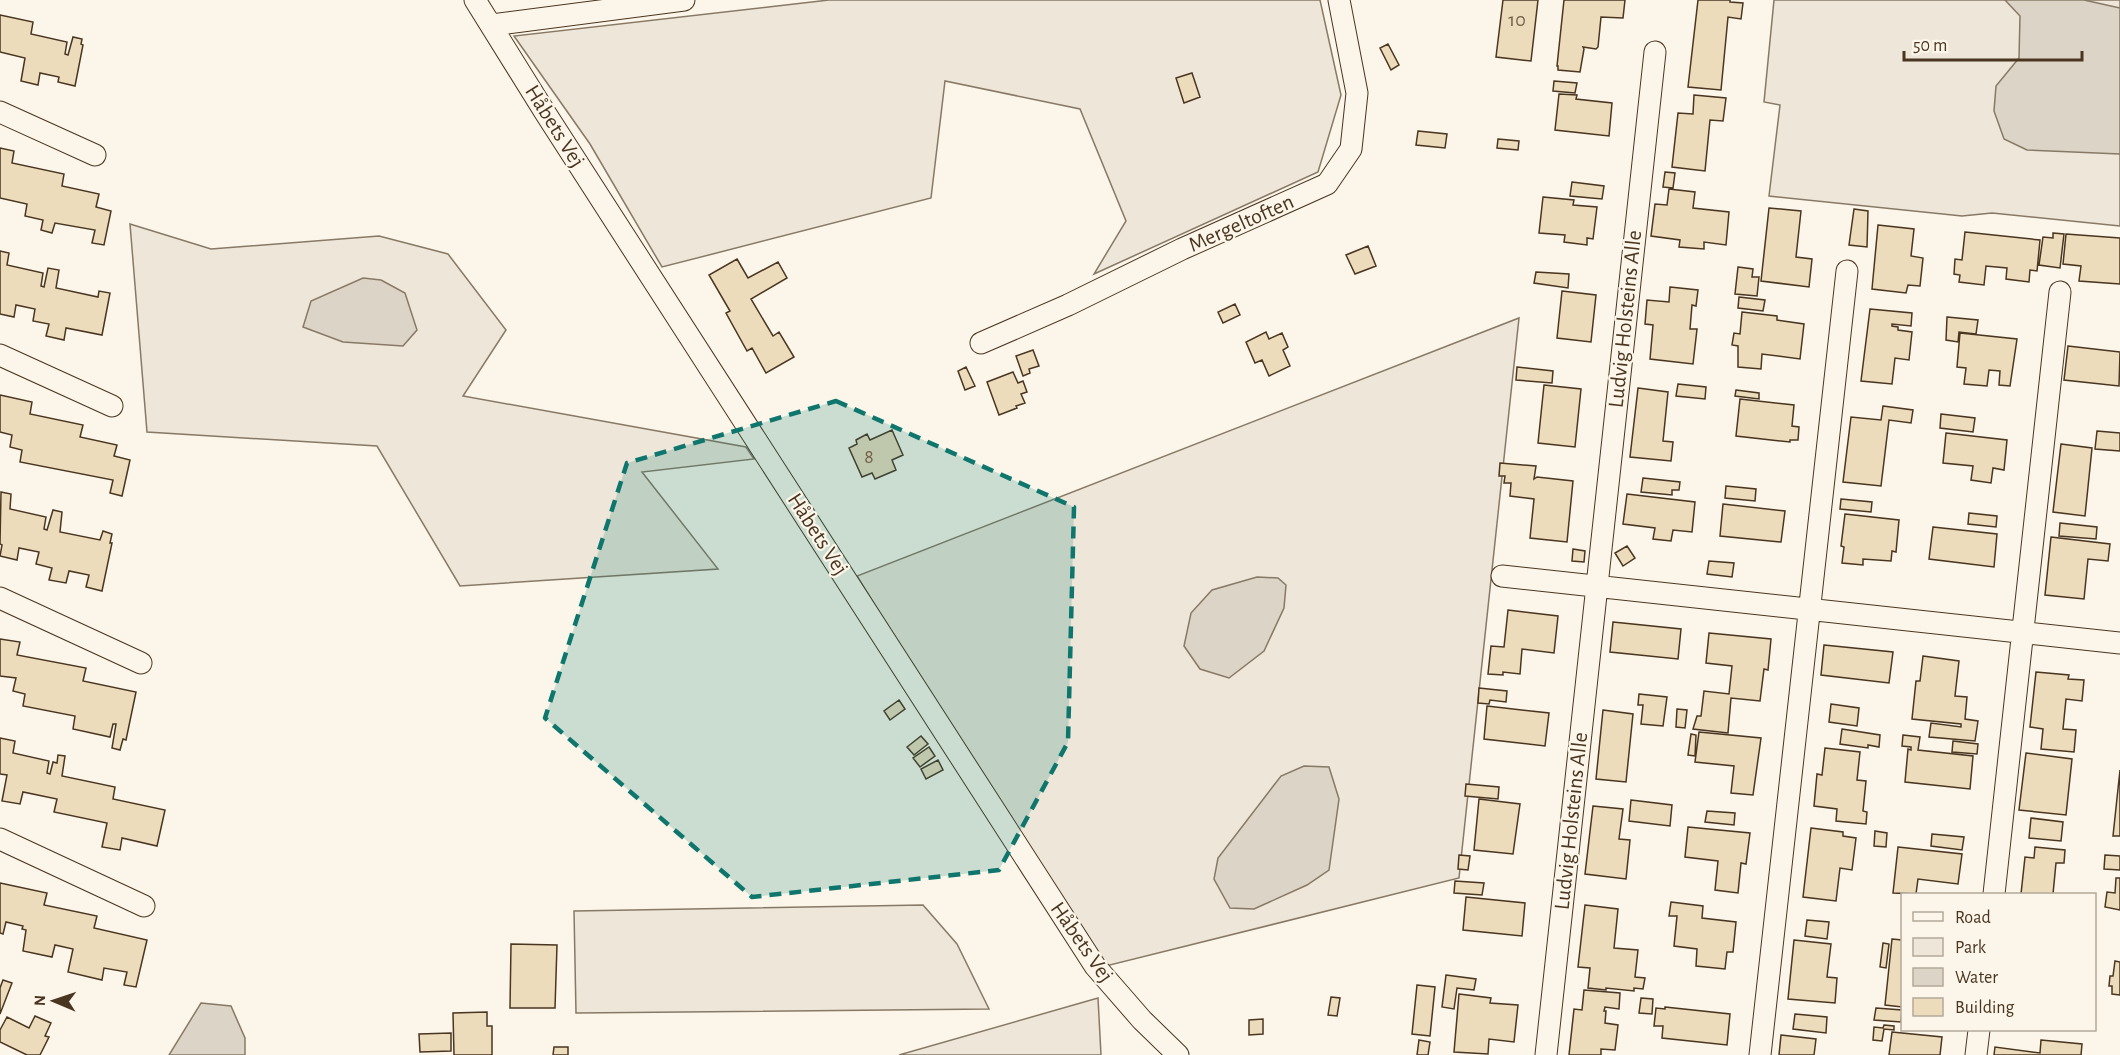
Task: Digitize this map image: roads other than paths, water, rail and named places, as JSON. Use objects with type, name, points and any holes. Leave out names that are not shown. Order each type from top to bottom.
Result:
[{"type":"street","name":"Håbets Vej","points":[[475,0],[546,114],[1095,966],[1142,1020],[1178,1055]]},
{"type":"street","points":[[492,25],[684,0]]},
{"type":"street","name":"Mergeltoften","points":[[981,344],[1068,305],[1182,249],[1327,184],[1351,149],[1357,93],[1339,0]]},
{"type":"street","name":"Ludvig Holsteins Alle","points":[[1546,1055],[1654,52]]},
{"type":"street","points":[[0,112],[94,155]]},
{"type":"street","points":[[1760,1055],[1847,271]]},
{"type":"street","points":[[1994,893],[2060,292]]},
{"type":"street","points":[[0,355],[112,406]]},
{"type":"street","points":[[1502,576],[2120,643]]},
{"type":"street","points":[[0,598],[141,663]]},
{"type":"street","points":[[0,839],[144,906]]},
{"type":"street","points":[[1976,1055],[1979,1031]]},
{"type":"water","points":[[2005,0],[2084,0],[2120,8],[2120,154],[2027,150],[2004,139],[1994,111],[1996,86],[2019,58],[2020,16]]},
{"type":"water","points":[[363,278],[381,280],[405,293],[417,330],[403,346],[343,342],[303,327],[311,301]]},
{"type":"water","points":[[1257,577],[1278,578],[1286,585],[1284,608],[1264,651],[1229,678],[1200,669],[1184,646],[1191,613],[1212,590]]},
{"type":"water","points":[[1304,766],[1329,767],[1339,799],[1329,870],[1307,885],[1254,909],[1230,908],[1214,879],[1218,858],[1281,776]]},
{"type":"water","points":[[201,1003],[231,1006],[245,1038],[245,1055],[169,1055]]}]
